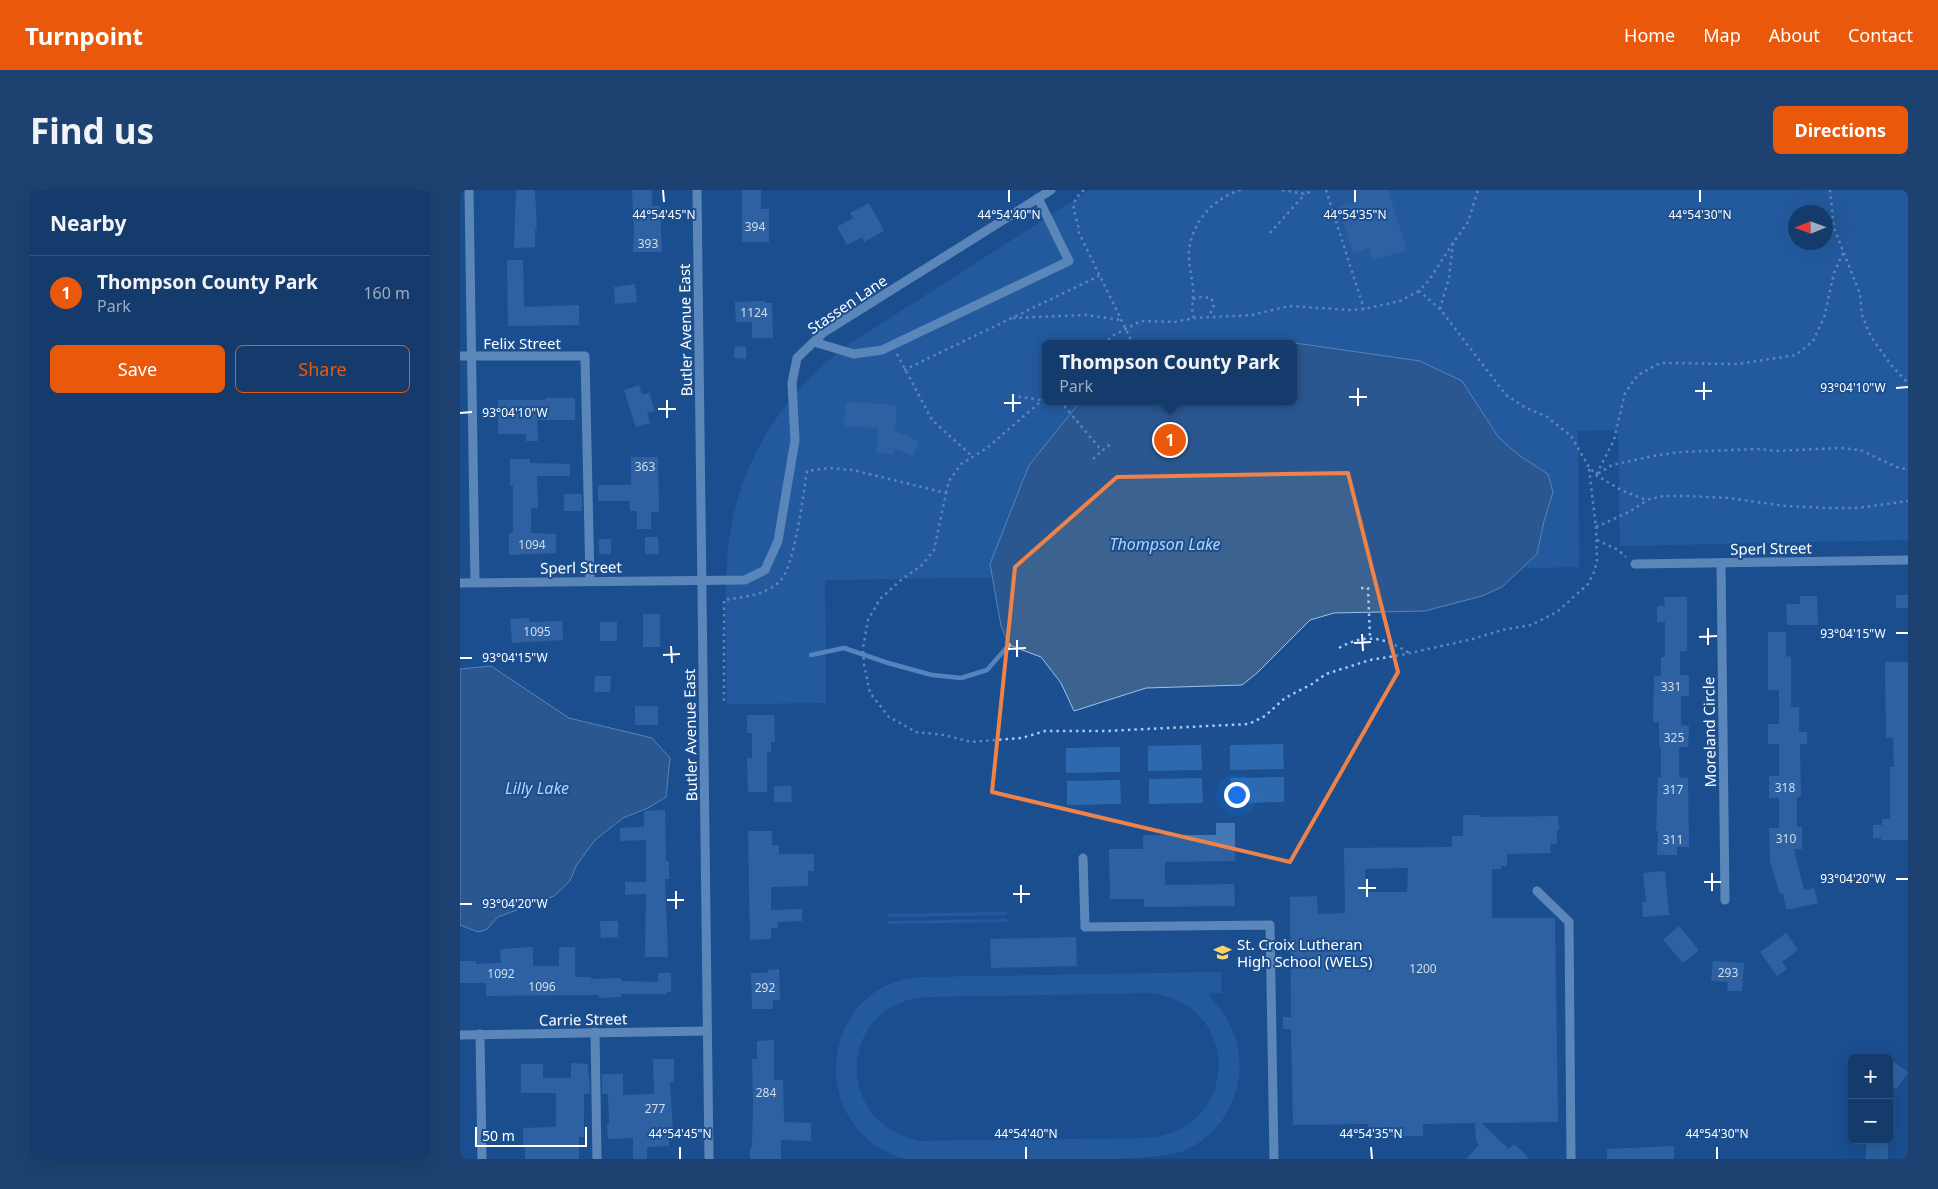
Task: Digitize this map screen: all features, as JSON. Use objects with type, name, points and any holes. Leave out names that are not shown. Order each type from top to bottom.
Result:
[{"type":"street","points":[[469,190],[475,582]]},
{"type":"street","name":"Butler Avenue East","points":[[696,190],[709,1159]]},
{"type":"street","name":"Stassen Lane","points":[[702,579],[745,580],[764,570],[778,541],[795,440],[792,383],[797,358],[823,333],[1051,190]]},
{"type":"street","points":[[814,342],[854,354],[882,350],[1069,261],[1038,198]]},
{"type":"street","name":"Felix Street","points":[[460,356],[585,356],[590,581]]},
{"type":"street","name":"Sperl Street","points":[[1635,564],[1908,560]]},
{"type":"street","name":"Moreland Circle","points":[[1721,563],[1725,900]]},
{"type":"street","name":"Sperl Street","points":[[460,583],[702,579]]},
{"type":"street","points":[[1083,858],[1085,927],[1270,925],[1274,1159]]},
{"type":"street","points":[[1537,891],[1569,922],[1571,1159]]},
{"type":"street","name":"Carrie Street","points":[[460,1035],[707,1031]]},
{"type":"street","points":[[596,1032],[597,1159]]},
{"type":"street","points":[[480,1034],[482,1159]]},
{"type":"path","points":[[1084,190],[1078,195],[1073,204],[1079,232],[1131,340]]},
{"type":"path","points":[[1194,318],[1192,313],[1193,300],[1189,251],[1197,224],[1206,212],[1220,200],[1241,190]]},
{"type":"path","points":[[1282,190],[1305,194]]},
{"type":"path","points":[[1270,232],[1305,194],[1313,190]]},
{"type":"path","points":[[1326,190],[1364,308]]},
{"type":"path","points":[[1108,340],[1124,329],[1142,321],[1175,322],[1194,318],[1252,315],[1288,306],[1350,310],[1400,301],[1419,291],[1429,280],[1468,222],[1478,190]]},
{"type":"path","points":[[1830,190],[1834,228],[1842,253],[1860,294],[1862,315],[1871,337],[1892,366],[1908,382]]},
{"type":"path","points":[[1440,310],[1448,278],[1453,243]]},
{"type":"path","points":[[1596,475],[1614,440],[1625,393],[1638,375],[1660,364],[1738,364],[1796,356],[1813,341],[1824,318],[1834,273],[1842,253]]},
{"type":"path","points":[[904,370],[1099,276]]},
{"type":"path","points":[[1419,291],[1440,310],[1506,395],[1526,408],[1546,416],[1571,436],[1589,468],[1596,475],[1622,490],[1646,500]]},
{"type":"path","points":[[1193,300],[1198,296],[1211,298],[1214,306],[1209,317]]},
{"type":"path","points":[[1012,318],[1080,315],[1120,320]]},
{"type":"path","points":[[892,345],[932,420],[972,456]]},
{"type":"path","points":[[1012,396],[1042,400]]},
{"type":"path","points":[[1042,400],[987,448],[961,464],[949,481],[934,550],[922,565],[902,579],[880,599],[868,620],[863,648],[870,693],[888,717],[916,732],[944,735],[971,742],[1022,738],[1045,731],[1106,731],[1249,724],[1265,716],[1285,698],[1312,684],[1326,674],[1370,660],[1409,654],[1474,639],[1502,630],[1531,625],[1557,612],[1588,584],[1597,561],[1596,527],[1589,468]]},
{"type":"path","points":[[1063,405],[1102,451]]},
{"type":"path","points":[[1093,459],[1110,444]]},
{"type":"path","points":[[1596,475],[1612,465],[1653,456],[1680,452],[1760,449],[1775,451],[1841,448],[1860,450],[1898,468],[1908,469]]},
{"type":"path","points":[[724,701],[724,600],[756,596],[780,582],[790,562],[807,471],[829,468],[853,470],[946,493]]},
{"type":"path","points":[[1596,527],[1629,512],[1646,500],[1664,496],[1729,498],[1786,506],[1827,508],[1857,508],[1908,501]]},
{"type":"path","points":[[1597,540],[1618,550],[1635,564]]},
{"type":"path","points":[[1361,588],[1368,588],[1370,638]]},
{"type":"path","points":[[1338,648],[1356,640],[1370,638],[1395,644],[1409,654]]},
{"type":"highlighted area","points":[[1348,473],[1398,672],[1290,862],[992,792],[1015,567],[1117,477]]},
{"type":"shaded area","points":[[1090,190],[1908,190],[1908,540],[1620,546],[1618,430],[1578,431],[1579,567],[825,580],[826,703],[727,704],[726,581],[730,531],[748,469],[762,441],[800,389],[848,345]]},
{"type":"shaded area","points":[[1283,744],[1284,769],[1230,770],[1230,745]]},
{"type":"shaded area","points":[[1201,745],[1202,770],[1148,771],[1148,746]]},
{"type":"shaded area","points":[[1120,747],[1120,772],[1066,773],[1066,748]]},
{"type":"shaded area","points":[[1284,777],[1284,802],[1231,803],[1230,778]]},
{"type":"shaded area","points":[[1202,778],[1203,803],[1149,804],[1149,779]]},
{"type":"shaded area","points":[[1120,780],[1121,804],[1067,805],[1067,781]]},
{"type":"shaded area","points":[[1007,912],[1007,915],[887,917],[887,914]]},
{"type":"shaded area","points":[[1007,919],[1007,922],[887,924],[887,921]]},
{"type":"shaded area","points":[[1221,972],[1222,993],[1211,993],[1209,996],[1230,1025],[1238,1047],[1238,1082],[1231,1105],[1219,1125],[1202,1141],[1181,1152],[1169,1154],[1107,1159],[905,1159],[872,1143],[850,1119],[838,1090],[837,1059],[845,1029],[862,1003],[888,985],[922,977]],"holes":[[[1148,993],[1179,1001],[1201,1017],[1214,1040],[1219,1065],[1215,1090],[1202,1113],[1180,1129],[1149,1138],[918,1141],[890,1129],[870,1111],[859,1088],[857,1063],[863,1039],[877,1018],[898,1004],[927,997]]]},
{"type":"water","name":"Thompson Lake","points":[[1297,343],[1420,361],[1462,381],[1499,438],[1520,456],[1548,474],[1553,492],[1537,554],[1502,587],[1482,596],[1425,611],[1334,613],[1310,620],[1257,673],[1242,685],[1146,688],[1074,711],[1061,683],[1041,657],[1009,645],[1001,626],[990,564],[1029,465],[1078,405],[1297,405]]},
{"type":"water","name":"Lilly Lake","points":[[491,666],[569,718],[652,738],[670,758],[666,797],[648,808],[623,818],[595,840],[576,866],[570,881],[554,896],[498,917],[486,930],[478,932],[460,925],[460,669]]},
{"type":"building","points":[[516,190],[535,190],[537,230],[535,230],[535,247],[514,248]]},
{"type":"building","points":[[632,190],[652,190],[652,206],[660,206],[662,252],[633,252]]},
{"type":"building","points":[[742,190],[761,190],[761,209],[769,209],[769,242],[742,242]]},
{"type":"building","points":[[1354,190],[1388,190],[1407,250],[1373,260],[1369,248],[1353,254],[1339,207],[1358,201]]},
{"type":"building","points":[[869,203],[884,231],[864,242],[862,237],[847,245],[837,227],[853,218],[850,213]]},
{"type":"building","points":[[507,260],[523,260],[524,307],[579,305],[579,325],[508,326]]},
{"type":"building","points":[[635,284],[637,302],[615,304],[614,287]]},
{"type":"building","points":[[765,301],[765,303],[772,303],[773,338],[752,338],[752,322],[736,322],[735,302]]},
{"type":"building","points":[[735,346],[746,347],[746,359],[734,358]]},
{"type":"building","points":[[639,385],[642,395],[649,393],[655,411],[647,413],[650,423],[636,427],[624,390]]},
{"type":"building","points":[[545,398],[575,398],[575,420],[537,420],[538,441],[526,441],[526,434],[498,434],[498,400],[545,400]]},
{"type":"building","points":[[846,402],[897,405],[895,431],[919,441],[913,456],[894,448],[893,454],[876,453],[878,428],[844,426]]},
{"type":"building","points":[[631,457],[658,457],[659,512],[651,512],[651,529],[637,529],[637,511],[630,511],[630,501],[598,501],[598,485],[631,485]]},
{"type":"building","points":[[510,459],[530,459],[530,463],[570,464],[570,476],[537,476],[538,508],[531,508],[531,533],[556,534],[556,553],[509,555],[509,533],[513,533],[513,486],[510,486]]},
{"type":"building","points":[[564,494],[582,494],[582,511],[564,511]]},
{"type":"building","points":[[645,537],[658,537],[659,554],[645,554]]},
{"type":"building","points":[[599,539],[611,539],[611,554],[599,554]]},
{"type":"building","points":[[1896,595],[1908,595],[1908,608],[1896,608]]},
{"type":"building","points":[[1800,596],[1817,596],[1818,625],[1787,625],[1786,604],[1800,604]]},
{"type":"building","points":[[1664,597],[1687,597],[1687,651],[1680,651],[1680,675],[1689,675],[1689,696],[1681,696],[1681,725],[1689,726],[1688,747],[1679,747],[1679,777],[1688,778],[1689,847],[1677,847],[1677,855],[1657,855],[1658,777],[1661,777],[1661,747],[1659,747],[1659,722],[1653,722],[1654,676],[1661,676],[1661,657],[1665,657],[1665,622],[1657,622],[1657,606],[1665,606]]},
{"type":"building","points":[[643,614],[660,614],[660,647],[643,647]]},
{"type":"building","points":[[529,618],[529,622],[562,621],[563,640],[512,643],[510,619]]},
{"type":"building","points":[[600,622],[617,622],[617,641],[600,641]]},
{"type":"building","points":[[1768,632],[1786,632],[1786,657],[1791,656],[1791,707],[1799,707],[1799,732],[1807,732],[1807,744],[1800,744],[1801,797],[1797,797],[1797,827],[1802,827],[1802,849],[1794,849],[1804,890],[1814,888],[1818,903],[1791,909],[1786,909],[1783,893],[1780,894],[1770,862],[1769,828],[1779,828],[1779,798],[1769,798],[1769,776],[1779,776],[1779,744],[1768,744],[1768,724],[1779,724],[1779,690],[1768,690]]},
{"type":"building","points":[[1885,662],[1908,662],[1908,840],[1881,840],[1881,838],[1873,838],[1873,825],[1882,825],[1882,819],[1890,819],[1890,767],[1894,767],[1893,738],[1886,738]]},
{"type":"building","points":[[595,676],[611,676],[610,692],[594,692]]},
{"type":"building","points":[[635,706],[658,706],[658,725],[635,725]]},
{"type":"building","points":[[747,715],[774,715],[775,742],[771,742],[771,752],[767,752],[767,792],[748,792],[747,758],[752,758],[752,733],[747,733]]},
{"type":"building","points":[[774,786],[791,786],[792,802],[774,802]]},
{"type":"building","points":[[665,810],[666,861],[669,861],[669,879],[665,879],[668,957],[645,957],[646,894],[625,895],[625,882],[646,882],[646,840],[620,841],[620,828],[644,827],[644,811]]},
{"type":"building","points":[[1463,815],[1479,815],[1479,817],[1558,816],[1557,844],[1550,844],[1551,853],[1507,854],[1507,866],[1501,866],[1501,869],[1492,869],[1492,918],[1555,918],[1558,1122],[1481,1123],[1509,1149],[1514,1144],[1530,1159],[1466,1159],[1479,1145],[1476,1140],[1475,1123],[1423,1124],[1423,1136],[1368,1136],[1368,1124],[1293,1125],[1291,1029],[1283,1029],[1283,1017],[1291,1017],[1290,897],[1317,896],[1318,914],[1345,913],[1344,848],[1452,847],[1452,836],[1463,836]],"holes":[[[1408,868],[1407,892],[1366,892],[1365,869]]]},
{"type":"building","points":[[1216,823],[1235,823],[1235,861],[1165,862],[1165,885],[1234,884],[1235,906],[1144,907],[1144,899],[1110,899],[1109,849],[1143,849],[1143,835],[1216,835]]},
{"type":"building","points":[[748,831],[772,831],[772,845],[779,845],[779,854],[814,854],[814,871],[808,871],[808,886],[771,887],[771,910],[802,909],[802,921],[778,922],[778,928],[771,928],[771,939],[750,940]]},
{"type":"building","points":[[1665,871],[1669,915],[1643,917],[1642,902],[1646,902],[1643,873]]},
{"type":"building","points":[[600,921],[618,921],[618,937],[601,938]]},
{"type":"building","points":[[1679,926],[1699,950],[1683,963],[1663,940]]},
{"type":"building","points":[[1786,933],[1798,950],[1782,962],[1787,969],[1777,976],[1760,952]]},
{"type":"building","points":[[1076,937],[1077,966],[991,968],[990,939]]},
{"type":"building","points":[[533,947],[533,966],[559,966],[559,947],[575,947],[575,977],[591,977],[591,979],[621,978],[621,981],[658,982],[658,973],[671,973],[671,992],[667,992],[667,994],[621,994],[621,997],[599,998],[599,995],[486,996],[486,983],[460,983],[460,961],[476,961],[476,964],[501,963],[500,949]]},
{"type":"building","points":[[1713,961],[1744,963],[1742,991],[1727,991],[1728,982],[1711,981]]},
{"type":"building","points":[[779,969],[780,1000],[773,1000],[773,1009],[752,1009],[751,973],[767,973],[768,970]]},
{"type":"building","points":[[774,1040],[774,1080],[783,1080],[784,1122],[811,1123],[811,1141],[781,1140],[781,1159],[750,1159],[753,1103],[752,1059],[757,1059],[757,1041]]},
{"type":"building","points":[[653,1059],[674,1059],[674,1081],[670,1082],[673,1132],[669,1132],[669,1146],[647,1147],[647,1159],[633,1159],[633,1138],[608,1139],[608,1094],[602,1094],[602,1074],[623,1074],[623,1095],[654,1094]]},
{"type":"building","points":[[1893,1062],[1908,1072],[1897,1089],[1893,1086]]},
{"type":"building","points":[[571,1063],[588,1064],[589,1074],[590,1094],[584,1094],[584,1137],[579,1137],[579,1159],[525,1159],[523,1128],[556,1127],[556,1093],[521,1093],[521,1064],[543,1064],[543,1078],[571,1078]]},
{"type":"building","points":[[1866,1144],[1888,1144],[1888,1159],[1866,1159]]},
{"type":"building","points":[[1674,1146],[1674,1159],[1607,1159],[1607,1149]]},
{"type":"waterway","points":[[811,655],[844,648],[932,675],[961,678],[987,670],[1009,645]]},
{"type":"place","name":"Thompson County Park","points":[[1170,440]]},
{"type":"place","name":"St. Croix Lutheran High School (WELS)","points":[[1223,953]]}]
